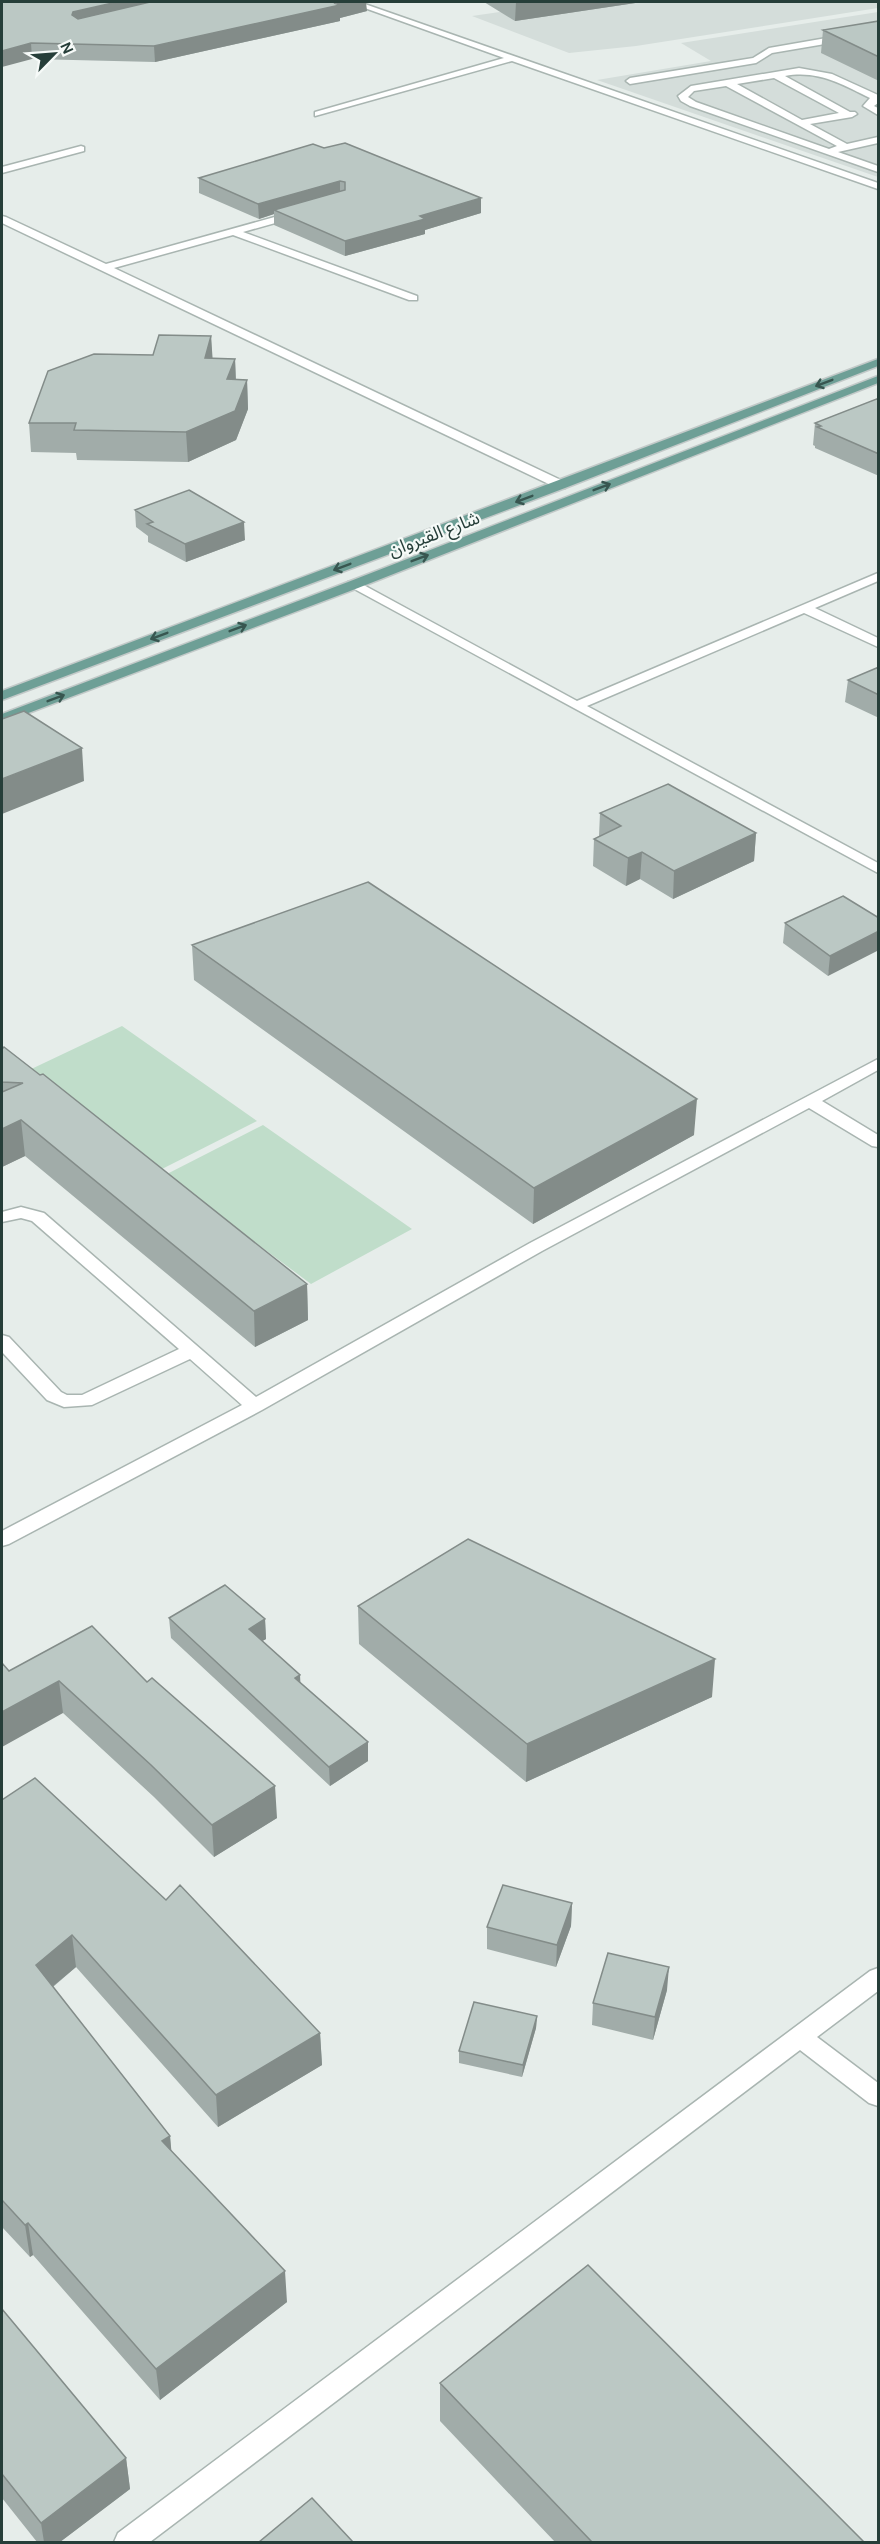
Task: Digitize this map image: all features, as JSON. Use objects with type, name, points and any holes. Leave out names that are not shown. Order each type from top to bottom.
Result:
[{"type":"main road","name":"شارع القيروان","points":[[2,696],[879,362]]},
{"type":"main road","name":"شارع القيروان","points":[[2,718],[353,585],[879,379]]},
{"type":"street","points":[[352,2],[879,186]]},
{"type":"street","points":[[630,81],[759,59],[769,51],[879,32]]},
{"type":"street","points":[[318,114],[513,58]]},
{"type":"street","points":[[743,62],[849,115]]},
{"type":"street","points":[[877,111],[868,106],[875,101],[874,98],[825,73],[806,70],[691,89],[684,93],[684,99],[693,104],[879,169]]},
{"type":"street","points":[[768,76],[832,118]]},
{"type":"street","points":[[728,83],[845,147]]},
{"type":"street","points":[[801,123],[877,111]]},
{"type":"street","points":[[828,151],[876,142]]},
{"type":"street","points":[[2,170],[81,149]]},
{"type":"street","points":[[108,267],[309,211]]},
{"type":"street","points":[[2,219],[108,267],[561,485]]},
{"type":"street","points":[[234,232],[413,298]]},
{"type":"street","points":[[576,706],[879,577]]},
{"type":"street","points":[[353,585],[879,869]]},
{"type":"street","points":[[804,608],[879,643]]},
{"type":"street","points":[[2,1539],[255,1406],[536,1247],[879,1064]]},
{"type":"street","points":[[810,1101],[879,1142]]},
{"type":"street","points":[[2,1217],[21,1212],[38,1217],[255,1406]]},
{"type":"street","points":[[2,1341],[54,1396],[64,1401],[85,1401],[191,1351]]},
{"type":"street","points":[[129,2542],[879,1978]]},
{"type":"street","points":[[800,2037],[879,2096]]},
{"type":"shaded area","points":[[567,2],[878,2],[878,8],[636,46],[569,53],[472,16]]},
{"type":"shaded area","points":[[878,12],[878,177],[597,80],[711,61],[681,43]]},
{"type":"green space","points":[[122,1026],[257,1121],[158,1171],[25,1072]]},
{"type":"green space","points":[[263,1125],[412,1229],[311,1284],[165,1175]]},
{"type":"building","points":[[2,2],[117,2],[73,12],[72,15],[78,19],[150,2],[342,2],[334,3],[340,5],[154,46],[31,43],[2,51]]},
{"type":"building","points":[[879,21],[879,57],[823,30]]},
{"type":"building","points":[[345,143],[481,198],[420,216],[425,219],[345,241],[274,210],[345,190],[345,182],[340,181],[258,204],[199,178],[313,144],[324,148]]},
{"type":"building","points":[[159,335],[211,336],[205,358],[235,359],[227,379],[247,380],[235,411],[186,432],[74,430],[76,423],[29,423],[48,371],[94,354],[153,355]]},
{"type":"building","points":[[879,398],[879,454],[817,427],[821,426],[815,423]]},
{"type":"building","points":[[189,490],[244,522],[185,544],[147,524],[153,522],[135,510]]},
{"type":"building","points":[[879,667],[879,695],[848,680]]},
{"type":"building","points":[[24,711],[82,748],[2,779],[2,719]]},
{"type":"building","points":[[668,784],[756,833],[674,871],[642,852],[628,858],[594,839],[621,826],[600,813]]},
{"type":"building","points":[[368,882],[697,1099],[534,1188],[192,945]]},
{"type":"building","points":[[843,896],[879,918],[879,931],[830,956],[785,923]]},
{"type":"building","points":[[4,1047],[40,1075],[43,1074],[307,1284],[254,1311],[21,1120],[2,1129],[2,1092],[23,1083],[2,1082],[2,1049]]},
{"type":"building","points":[[468,1539],[715,1659],[527,1744],[358,1606]]},
{"type":"building","points":[[225,1585],[265,1619],[249,1629],[300,1675],[295,1678],[368,1742],[329,1767],[169,1618]]},
{"type":"building","points":[[92,1626],[147,1682],[152,1678],[275,1786],[212,1825],[151,1765],[59,1681],[2,1712],[2,1663],[9,1671]]},
{"type":"building","points":[[35,1778],[166,1900],[180,1885],[320,2033],[216,2095],[72,1935],[36,1965],[170,2136],[162,2141],[285,2271],[156,2369],[28,2223],[25,2225],[2,2200],[2,1800]]},
{"type":"building","points":[[503,1885],[572,1903],[557,1945],[487,1927]]},
{"type":"building","points":[[608,1953],[669,1967],[655,2017],[593,2003]]},
{"type":"building","points":[[474,2002],[537,2016],[523,2065],[459,2051]]},
{"type":"building","points":[[588,2265],[864,2542],[592,2542],[440,2383]]},
{"type":"building","points":[[2,2309],[126,2458],[41,2523],[2,2474]]},
{"type":"building","points":[[312,2498],[353,2542],[259,2542]]}]
